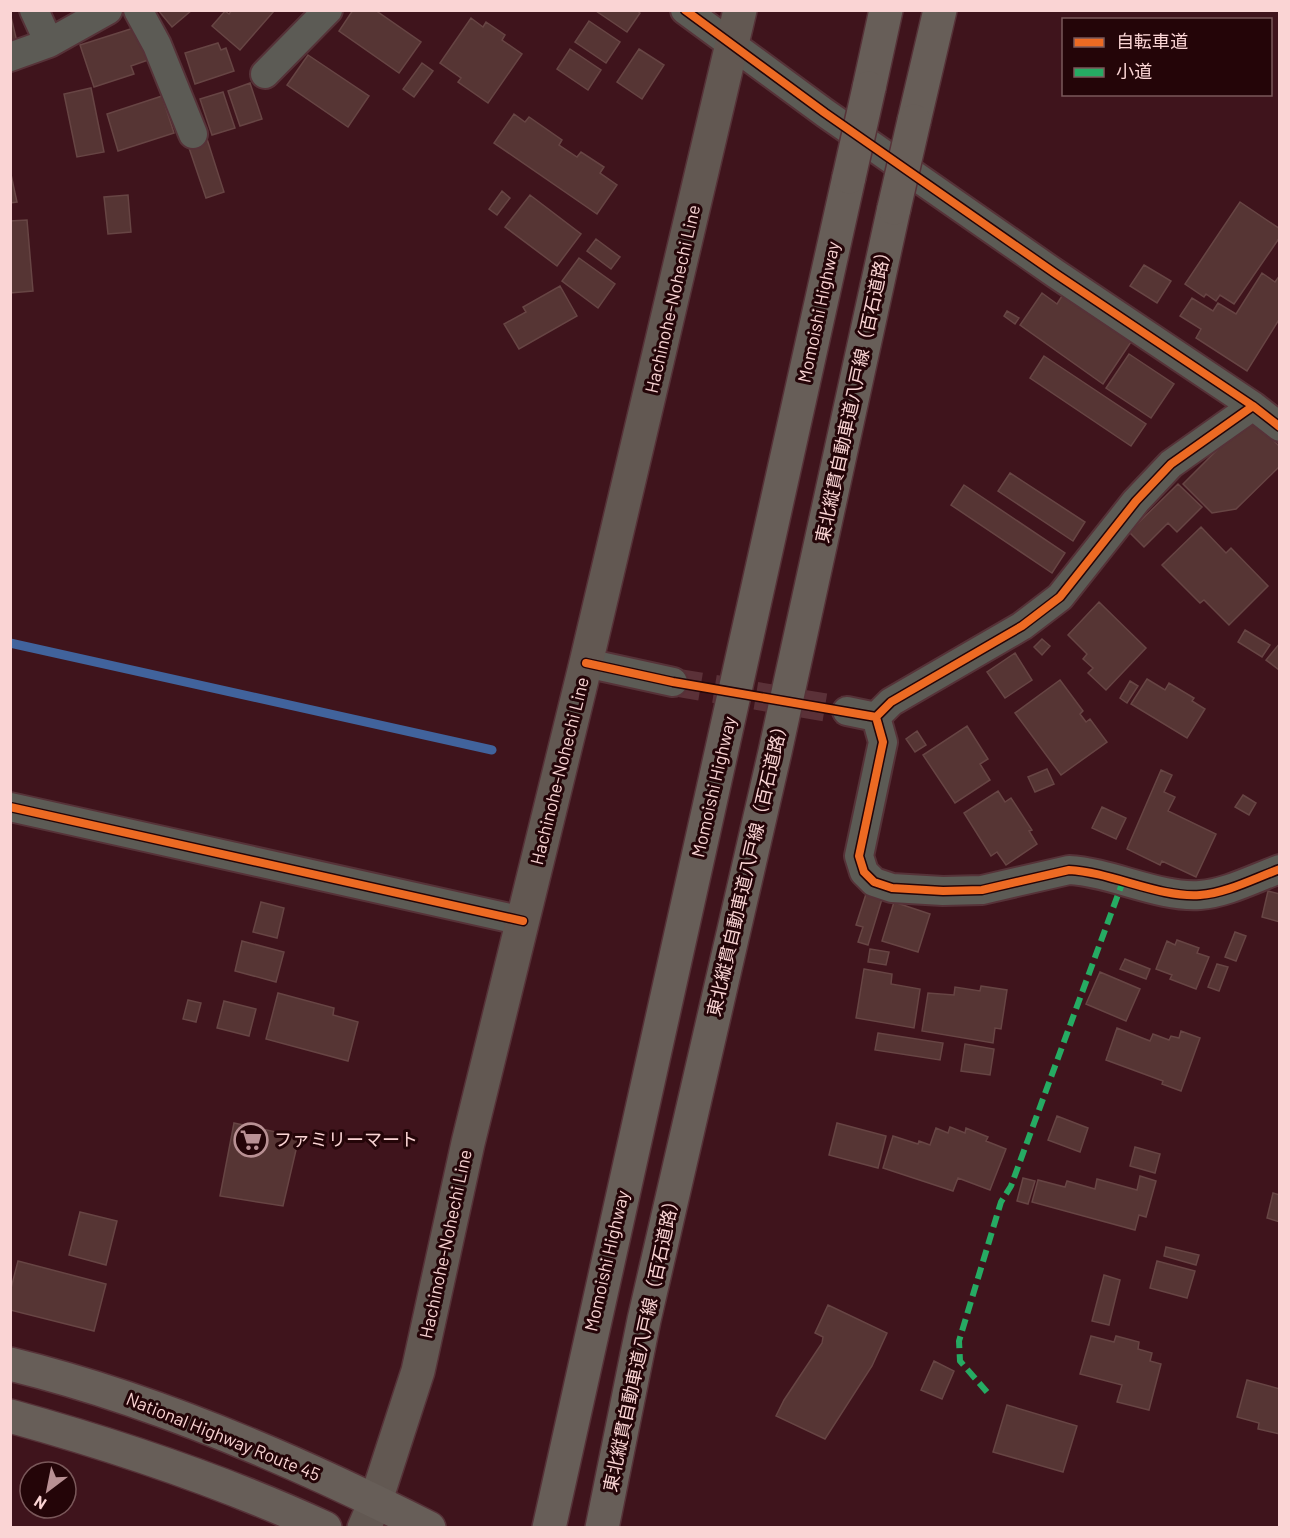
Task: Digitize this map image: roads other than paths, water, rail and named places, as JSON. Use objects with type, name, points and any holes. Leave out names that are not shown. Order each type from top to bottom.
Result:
[{"type":"highway","name":"Momoishi Highway","points":[[539,1526],[567,1444],[886,10]]},
{"type":"highway","name":"東北縦貫自動車道八戸線（百石道路）","points":[[602,1527],[644,1320],[775,752],[894,208],[940,10]]},
{"type":"highway","points":[[613,1527],[644,1320]]},
{"type":"highway","name":"National Highway Route 45","points":[[10,1364],[121,1396],[282,1459],[370,1514],[429,1527]]},
{"type":"highway","points":[[10,1416],[108,1443],[268,1502],[325,1527]]},
{"type":"main road","name":"Hachinohe-Nohechi Line","points":[[370,1514],[418,1371],[468,1143],[586,663],[740,10]]},
{"type":"street","points":[[34,10],[50,43]]},
{"type":"street","points":[[10,57],[50,43],[108,10]]},
{"type":"street","points":[[138,10],[157,45],[193,134]]},
{"type":"street","points":[[265,74],[328,10]]},
{"type":"street","points":[[685,10],[732,46],[1056,274],[1253,406],[1280,427]]},
{"type":"street","points":[[876,717],[891,702],[1022,626],[1060,597],[1136,501],[1171,464],[1253,406]]},
{"type":"street","points":[[586,663],[673,682]]},
{"type":"street","points":[[847,711],[876,717]]},
{"type":"street","points":[[876,717],[882,742],[859,856],[864,872],[874,882],[892,888],[933,891],[982,890],[1069,870],[1083,871],[1165,891],[1200,895],[1280,869]]},
{"type":"street","points":[[10,807],[523,921]]},
{"type":"waterway","points":[[10,643],[492,750]]},
{"type":"tunnel","points":[[673,682],[847,711]]},
{"type":"place","name":"ファミリーマート","points":[[251,1140]]}]
